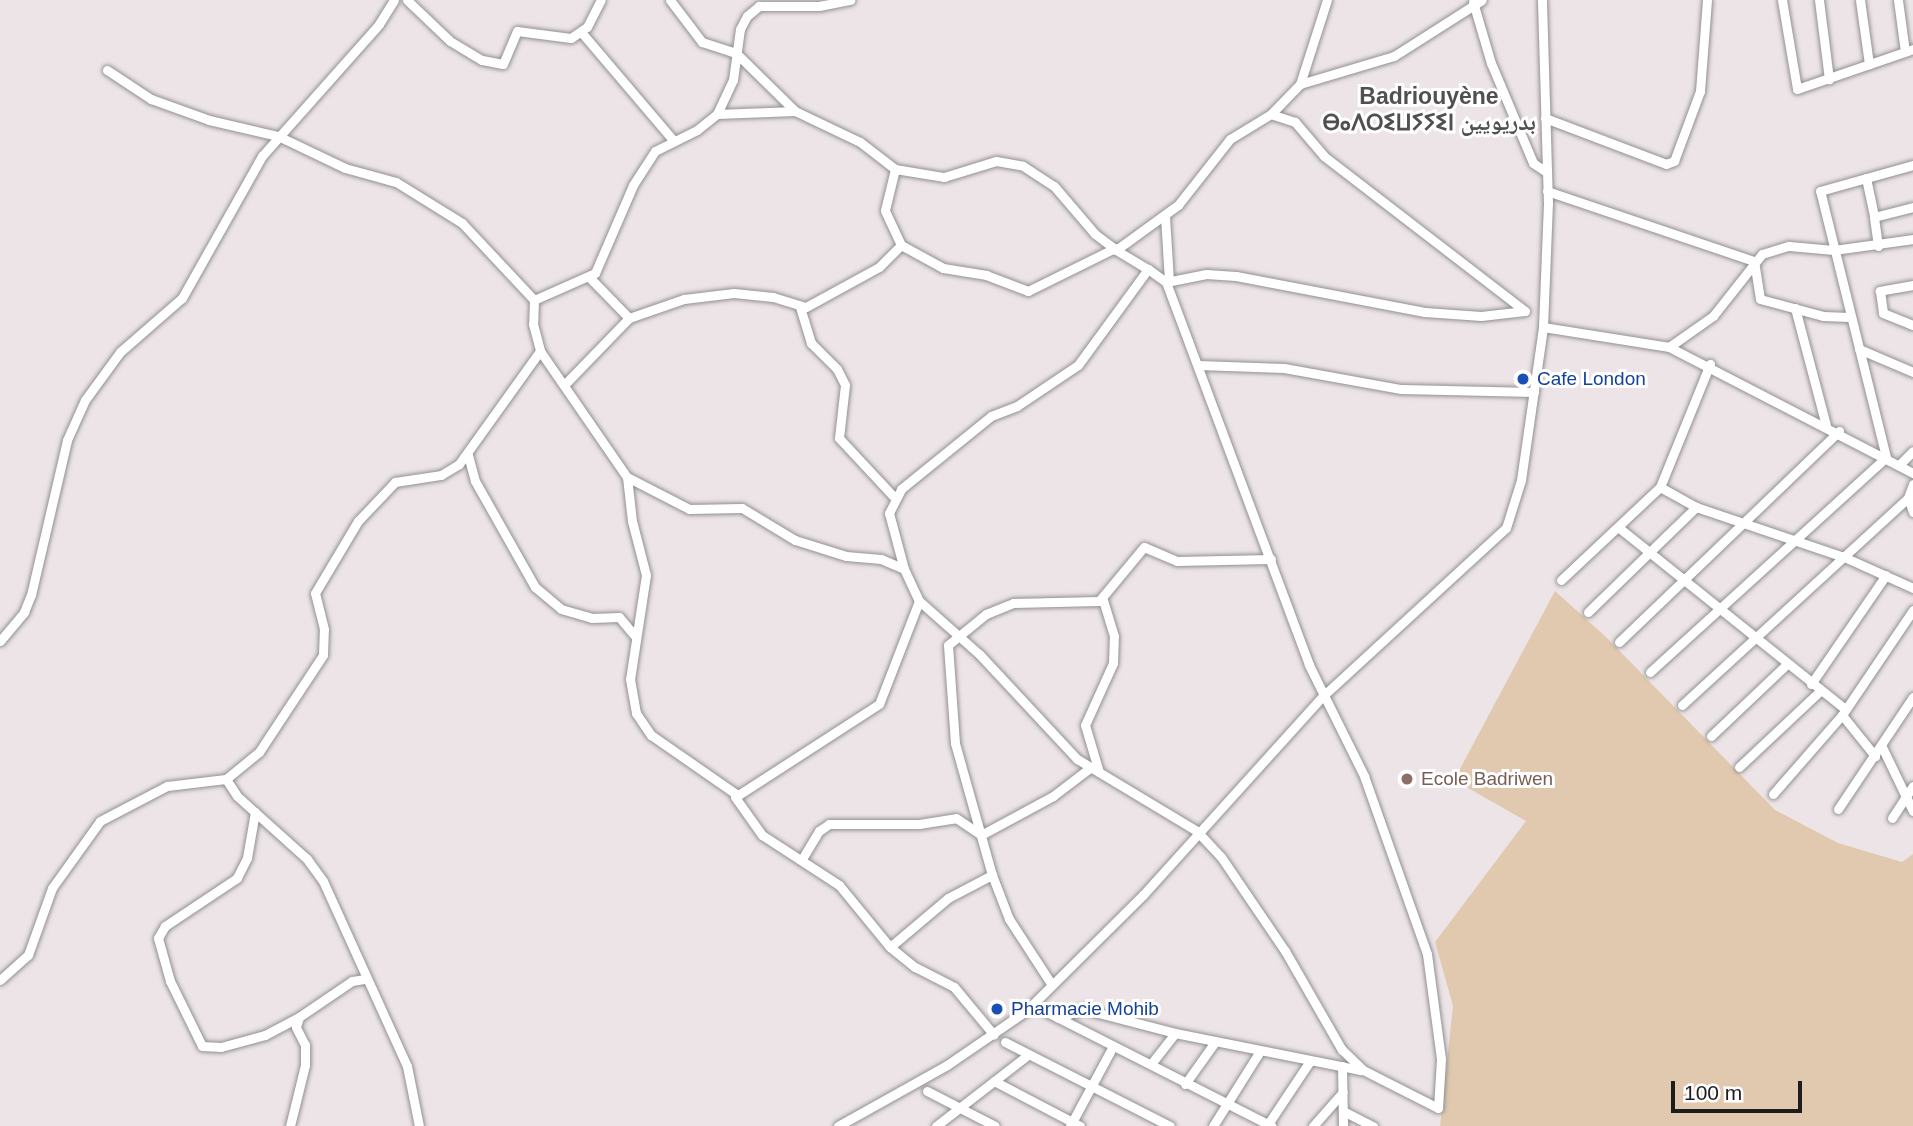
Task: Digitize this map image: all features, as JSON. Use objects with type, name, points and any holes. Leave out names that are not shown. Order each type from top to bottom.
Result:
[{"type":"street","points":[[0,641],[24,612],[31,595],[67,440],[85,400],[120,352],[182,298],[248,178],[278,136],[379,24],[394,0]]},
{"type":"street","points":[[407,0],[450,41],[495,64],[508,61],[517,32],[571,38],[582,33],[601,0]]},
{"type":"street","points":[[670,0],[702,42],[736,52],[794,111],[860,142],[895,169],[944,177],[996,161],[1023,166],[1054,186],[1081,221],[1116,249],[1168,281],[1206,274],[1236,276],[1425,312],[1481,316],[1525,311],[1544,312]]},
{"type":"street","points":[[534,300],[590,278],[603,262],[644,167],[655,151],[697,130],[717,114],[733,80],[743,23],[759,3],[819,6],[850,0]]},
{"type":"street","points":[[895,169],[885,210],[901,245],[943,268],[986,275],[1028,291],[1116,249],[1165,216],[1230,139],[1271,114],[1300,84],[1327,0]]},
{"type":"street","points":[[838,1126],[994,1035],[1052,985],[1143,895],[1197,831],[1323,696],[1506,528],[1521,480],[1543,327],[1547,191],[1542,0]]},
{"type":"street","points":[[1545,118],[1667,164],[1674,161],[1700,91],[1707,0]]},
{"type":"street","points":[[1782,0],[1797,89],[1909,51],[1898,0]]},
{"type":"street","points":[[1819,0],[1829,79]]},
{"type":"street","points":[[1860,0],[1869,64]]},
{"type":"street","points":[[1300,84],[1394,56],[1476,2],[1491,63],[1533,163],[1545,171]]},
{"type":"street","points":[[582,33],[673,140]]},
{"type":"street","points":[[107,70],[170,107],[278,136],[345,168],[396,182],[462,223],[534,300],[533,324],[540,351],[566,383],[628,477],[632,521],[646,575],[630,679],[643,725],[661,743],[736,794]]},
{"type":"street","points":[[717,114],[794,111]]},
{"type":"street","points":[[1271,114],[1295,122],[1324,156],[1525,311]]},
{"type":"street","points":[[1886,457],[1849,317],[1820,191],[1913,165]]},
{"type":"street","points":[[1866,178],[1878,246]]},
{"type":"street","points":[[1547,191],[1754,261]]},
{"type":"street","points":[[1874,218],[1913,207]]},
{"type":"street","points":[[1058,1018],[1083,1009],[1215,1042],[1363,1070],[1438,1108],[1441,1059],[1427,954],[1364,776],[1346,733],[1323,696],[1168,281],[1165,216]]},
{"type":"street","points":[[1669,347],[1713,316],[1754,261],[1789,246],[1834,250],[1878,246],[1913,239]]},
{"type":"street","points":[[566,383],[629,318],[684,299],[734,293],[773,296],[800,307],[834,295],[889,259],[901,245]]},
{"type":"street","points":[[1754,261],[1760,299],[1849,317]]},
{"type":"street","points":[[1148,270],[1078,365],[1017,406],[990,416],[920,470],[895,498],[890,524],[919,601],[958,635],[1062,744],[1095,770],[1197,831],[1221,857],[1262,915],[1332,1038],[1363,1070]]},
{"type":"street","points":[[590,278],[629,318]]},
{"type":"street","points":[[1913,285],[1880,291],[1883,313],[1913,325]]},
{"type":"street","points":[[800,307],[811,343],[837,369],[845,385],[839,438],[895,498]]},
{"type":"street","points":[[1795,308],[1826,425]]},
{"type":"street","points":[[1543,327],[1669,347],[1710,364],[1913,472]]},
{"type":"street","points":[[1859,349],[1913,372]]},
{"type":"street","points":[[0,980],[28,955],[52,888],[100,821],[167,786],[226,779],[259,752],[317,668],[324,629],[315,593],[367,509],[395,482],[441,475],[468,455],[540,351]]},
{"type":"street","points":[[1561,580],[1660,487],[1710,364]]},
{"type":"street","points":[[1198,365],[1284,368],[1401,389],[1534,392]]},
{"type":"street","points":[[1619,642],[1839,431]]},
{"type":"street","points":[[1900,464],[1913,451]]},
{"type":"street","points":[[468,455],[475,481],[536,587],[561,609],[592,618],[619,617],[636,637]]},
{"type":"street","points":[[1650,672],[1886,457]]},
{"type":"street","points":[[628,477],[689,509],[742,508],[795,540],[905,569]]},
{"type":"street","points":[[1682,705],[1908,498],[1913,484]]},
{"type":"street","points":[[1660,487],[1696,507],[1844,556],[1913,588]]},
{"type":"street","points":[[1908,498],[1913,512]]},
{"type":"street","points":[[1587,612],[1696,507]]},
{"type":"street","points":[[1618,527],[1844,712],[1875,756]]},
{"type":"street","points":[[1052,985],[1009,919],[992,875],[955,743],[948,651],[958,635],[986,614],[1013,603],[1103,599],[1144,547],[1177,561],[1271,559]]},
{"type":"street","points":[[1811,684],[1886,575]]},
{"type":"street","points":[[1095,770],[1085,725],[1109,676],[1115,652],[1103,599]]},
{"type":"street","points":[[919,601],[879,704],[736,794],[735,800],[762,835],[785,853],[802,859],[839,885],[890,947],[915,967],[954,987],[994,1035]]},
{"type":"street","points":[[1773,794],[1844,712],[1913,610]]},
{"type":"street","points":[[1711,737],[1787,664]]},
{"type":"street","points":[[1739,767],[1820,691]]},
{"type":"street","points":[[1838,810],[1913,697]]},
{"type":"street","points":[[1882,747],[1913,811]]},
{"type":"street","points":[[981,835],[1054,796],[1095,770]]},
{"type":"street","points":[[226,779],[256,812],[307,859],[323,881],[364,979],[407,1066],[419,1126]]},
{"type":"street","points":[[1892,818],[1913,786]]},
{"type":"street","points":[[256,812],[247,858],[237,878],[165,926],[158,937],[170,981],[202,1046],[220,1047],[265,1035],[299,1017],[352,981],[364,979]]},
{"type":"street","points":[[802,859],[819,831],[829,824],[919,824],[956,818],[981,835]]},
{"type":"street","points":[[890,947],[948,898],[992,875]]},
{"type":"street","points":[[1045,1012],[1270,1125],[1310,1061]]},
{"type":"street","points":[[290,1126],[305,1065],[304,1045],[296,1027],[299,1017]]},
{"type":"street","points":[[1151,1064],[1175,1033]]},
{"type":"street","points":[[1004,1042],[1092,1085],[1165,1125]]},
{"type":"street","points":[[1185,1084],[1215,1042]]},
{"type":"street","points":[[994,1081],[1074,1125],[1113,1046]]},
{"type":"street","points":[[1213,1126],[1225,1102],[1260,1051]]},
{"type":"street","points":[[936,1126],[1028,1055]]},
{"type":"street","points":[[1342,1066],[1343,1126]]},
{"type":"street","points":[[927,1091],[962,1106],[995,1126]]},
{"type":"street","points":[[1313,1126],[1343,1092]]},
{"type":"street","points":[[1343,1111],[1373,1126]]},
{"type":"shaded area","points":[[1555,591],[1606,637],[1775,810],[1838,843],[1902,862],[1913,854],[1913,1126],[1440,1126],[1453,1006],[1435,942],[1526,821],[1454,780]]},
{"type":"place","name":"Cafe London","points":[[1523,379]]},
{"type":"place","name":"Ecole Badriwen","points":[[1407,779]]},
{"type":"place","name":"Pharmacie Mohib","points":[[997,1009]]},
{"type":"district","name":"Badriouyène ⴱⴰⴷⵔⵉⵡⵢⵢⵉⵏ بدريويين","points":[[1429,109]]}]
